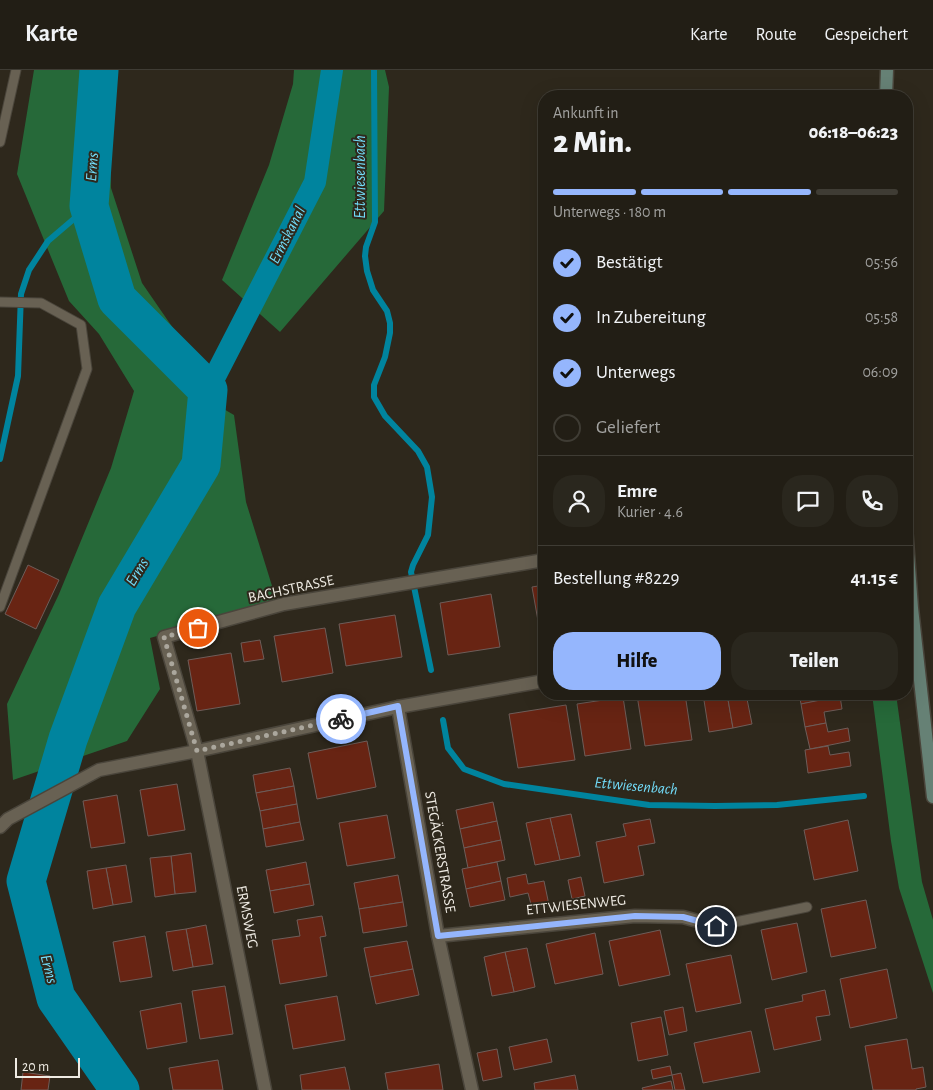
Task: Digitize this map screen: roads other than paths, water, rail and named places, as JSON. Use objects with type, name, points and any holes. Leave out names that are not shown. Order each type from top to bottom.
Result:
[{"type":"street","points":[[886,90],[887,70]]},
{"type":"street","name":"BACHSTRASSE","points":[[197,751],[164,637],[284,604],[538,561]]},
{"type":"street","points":[[913,659],[933,797]]},
{"type":"street","points":[[4,823],[99,770],[197,751],[398,706],[538,683]]},
{"type":"street","name":"STEGÄCKERSTRASSE","points":[[398,706],[438,936],[472,1090]]},
{"type":"street","name":"ERMSWEG","points":[[197,751],[265,1090]]},
{"type":"street","name":"ETTWIESENWEG","points":[[438,936],[635,916],[683,917],[716,926]]},
{"type":"lane","points":[[0,142],[16,70]]},
{"type":"lane","points":[[0,302],[41,303],[81,326],[87,369],[0,607]]},
{"type":"lane","points":[[716,926],[807,907]]},
{"type":"waterway","name":"Erms","points":[[99,70],[89,206],[117,299],[208,390],[201,465],[117,606],[68,739],[26,881],[56,998],[120,1090]]},
{"type":"waterway","name":"Ermskanal","points":[[208,390],[315,182],[332,70]]},
{"type":"waterway","name":"Ettwiesenbach","points":[[374,70],[375,222],[366,247],[365,256],[373,290],[387,311],[390,323],[385,357],[374,385],[374,397],[385,416],[418,451],[427,467],[432,497],[428,535],[411,572],[431,670]]},
{"type":"waterway","points":[[0,459],[18,376],[21,294],[29,270],[48,241],[89,206]]},
{"type":"waterway","name":"Ettwiesenbach","points":[[443,720],[448,748],[464,769],[504,784],[649,805],[777,805],[864,796]]}]
